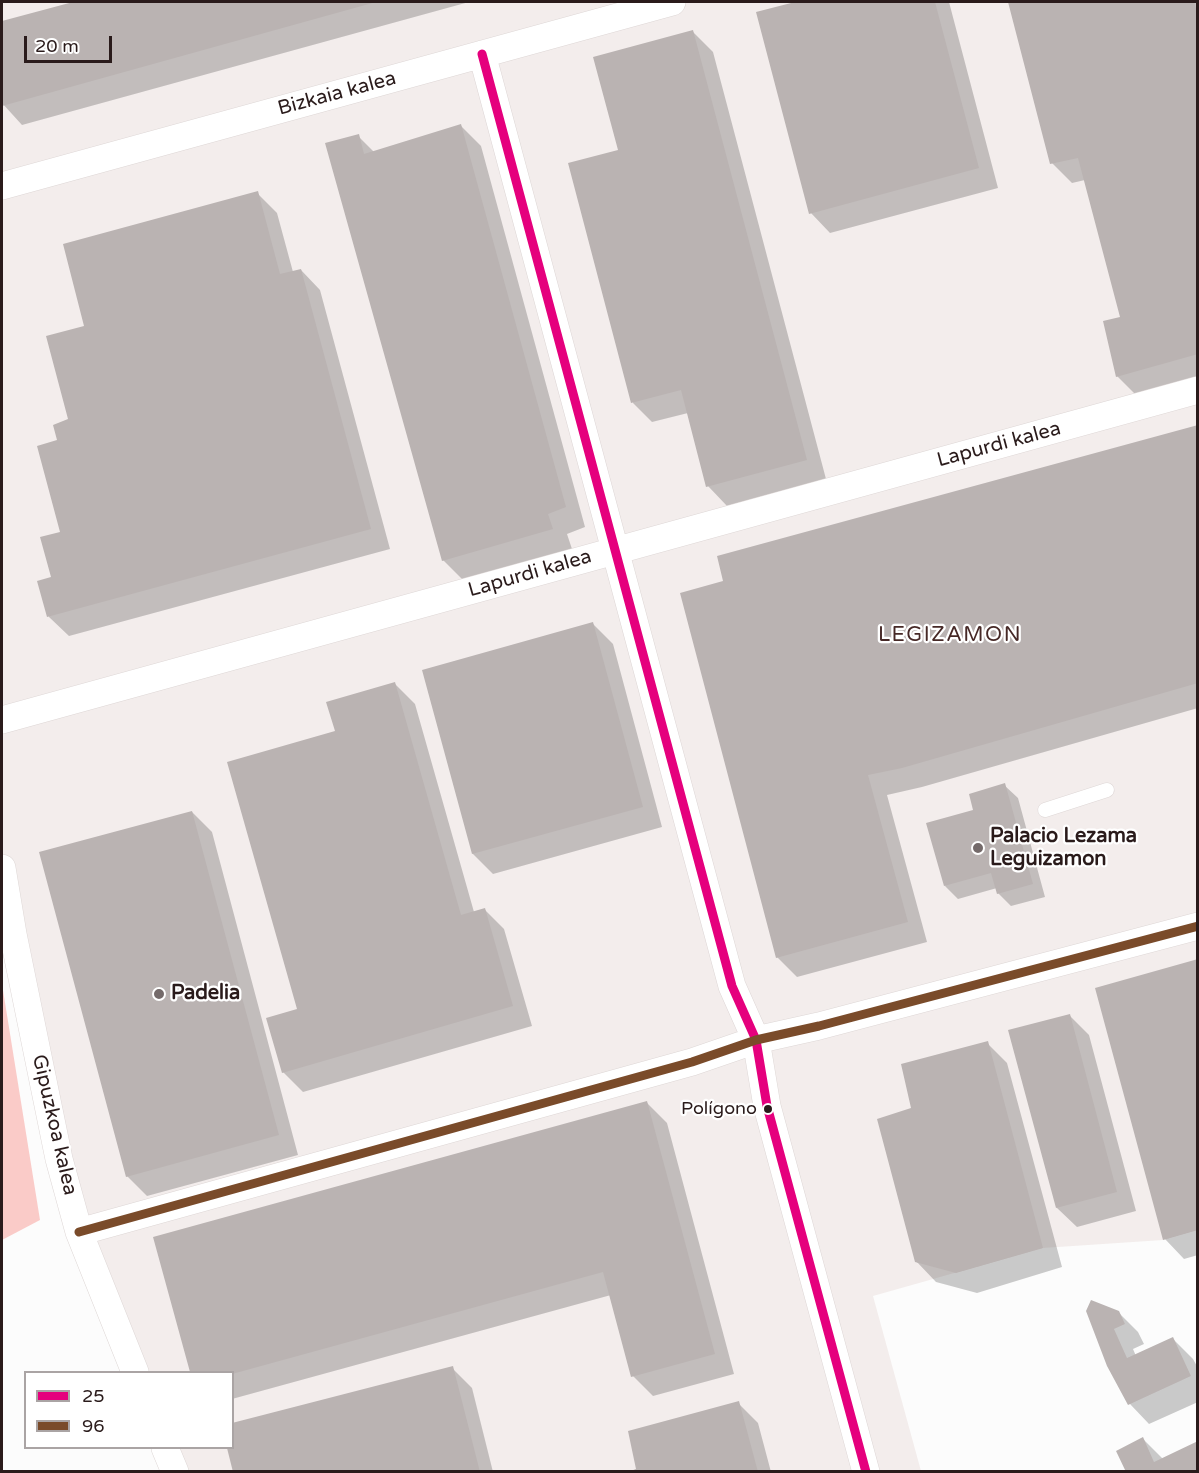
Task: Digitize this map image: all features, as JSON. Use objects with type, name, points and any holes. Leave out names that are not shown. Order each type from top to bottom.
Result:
[{"type":"street","name":"Bizkaia kalea","points":[[2,186],[672,2]]},
{"type":"street","points":[[482,54],[732,986],[756,1041],[767,1106],[866,1472]]},
{"type":"street","name":"Lapurdi kalea","points":[[2,720],[1197,390]]},
{"type":"street","name":"Gipuzkoa kalea","points":[[2,868],[13,934],[59,1159],[80,1232],[135,1371]]},
{"type":"street","points":[[80,1232],[681,1065],[756,1041],[1197,926]]},
{"type":"street","points":[[165,1449],[176,1472]]},
{"type":"lane","points":[[1045,810],[1107,790]]},
{"type":"shaded area","points":[[2,2],[1197,2],[1197,1230],[1163,1240],[1043,1248],[873,1296],[921,1471],[175,1471],[165,1449],[234,1449],[234,1371],[135,1371],[79,1232],[2,868]]},
{"type":"shaded area","points":[[2,984],[40,1220],[2,1240]]},
{"type":"building","points":[[73,2],[376,2],[2,106],[2,21]]},
{"type":"building","points":[[795,2],[935,2],[979,168],[809,214],[756,12]]},
{"type":"building","points":[[1008,2],[1194,2],[1198,15],[1198,354],[1116,377],[1103,321],[1120,317],[1078,158],[1050,164]]},
{"type":"building","points":[[693,30],[807,460],[706,487],[681,390],[631,403],[568,163],[618,150],[593,57]]},
{"type":"building","points":[[461,124],[566,507],[548,514],[553,529],[442,561],[325,143],[359,134],[364,154]]},
{"type":"building","points":[[258,191],[280,274],[301,269],[371,529],[47,617],[37,581],[51,577],[40,537],[60,532],[37,446],[57,440],[53,425],[68,419],[46,336],[84,326],[63,244]]},
{"type":"building","points":[[1198,425],[1198,683],[902,768],[868,775],[908,922],[776,958],[680,593],[723,581],[717,556]]},
{"type":"building","points":[[593,622],[643,807],[472,854],[422,670]]},
{"type":"building","points":[[395,682],[461,915],[485,908],[513,1006],[282,1073],[266,1018],[297,1009],[227,762],[335,731],[326,702]]},
{"type":"building","name":"Palacio Lezama Leguizamon","points":[[1005,783],[1033,884],[997,894],[991,873],[944,886],[926,823],[973,810],[969,794]]},
{"type":"building","name":"Padelia","points":[[192,811],[279,1135],[126,1177],[39,852]]},
{"type":"building","points":[[1198,959],[1198,1230],[1163,1240],[1095,988]]},
{"type":"building","points":[[1070,1014],[1117,1192],[1056,1208],[1008,1030]]},
{"type":"building","points":[[988,1041],[1043,1248],[956,1273],[915,1262],[877,1119],[911,1108],[901,1064]]},
{"type":"building","points":[[647,1101],[715,1354],[631,1377],[603,1272],[234,1373],[234,1371],[190,1371],[153,1237]]},
{"type":"building","points":[[1091,1300],[1119,1311],[1125,1324],[1114,1329],[1127,1358],[1173,1337],[1191,1376],[1128,1405],[1107,1366],[1086,1311]]},
{"type":"building","points":[[453,1366],[480,1472],[233,1472],[227,1449],[234,1449],[234,1422]]},
{"type":"building","points":[[739,1401],[758,1472],[628,1472],[636,1469],[628,1431]]},
{"type":"building","points":[[1143,1437],[1154,1462],[1198,1441],[1198,1472],[1126,1472],[1116,1451]]},
{"type":"transit line","name":"25","points":[[482,54],[732,986],[756,1040],[767,1106],[866,1472]]},
{"type":"transit line","name":"96","points":[[79,1232],[692,1062],[756,1040],[819,1026],[1198,926]]},
{"type":"place","name":"Palacio Lezama Leguizamon","points":[[978,848]]},
{"type":"place","name":"Padelia","points":[[159,994]]},
{"type":"place","name":"Polígono","points":[[768,1109]]},
{"type":"district","name":"LEGIZAMON","points":[[950,635]]}]
